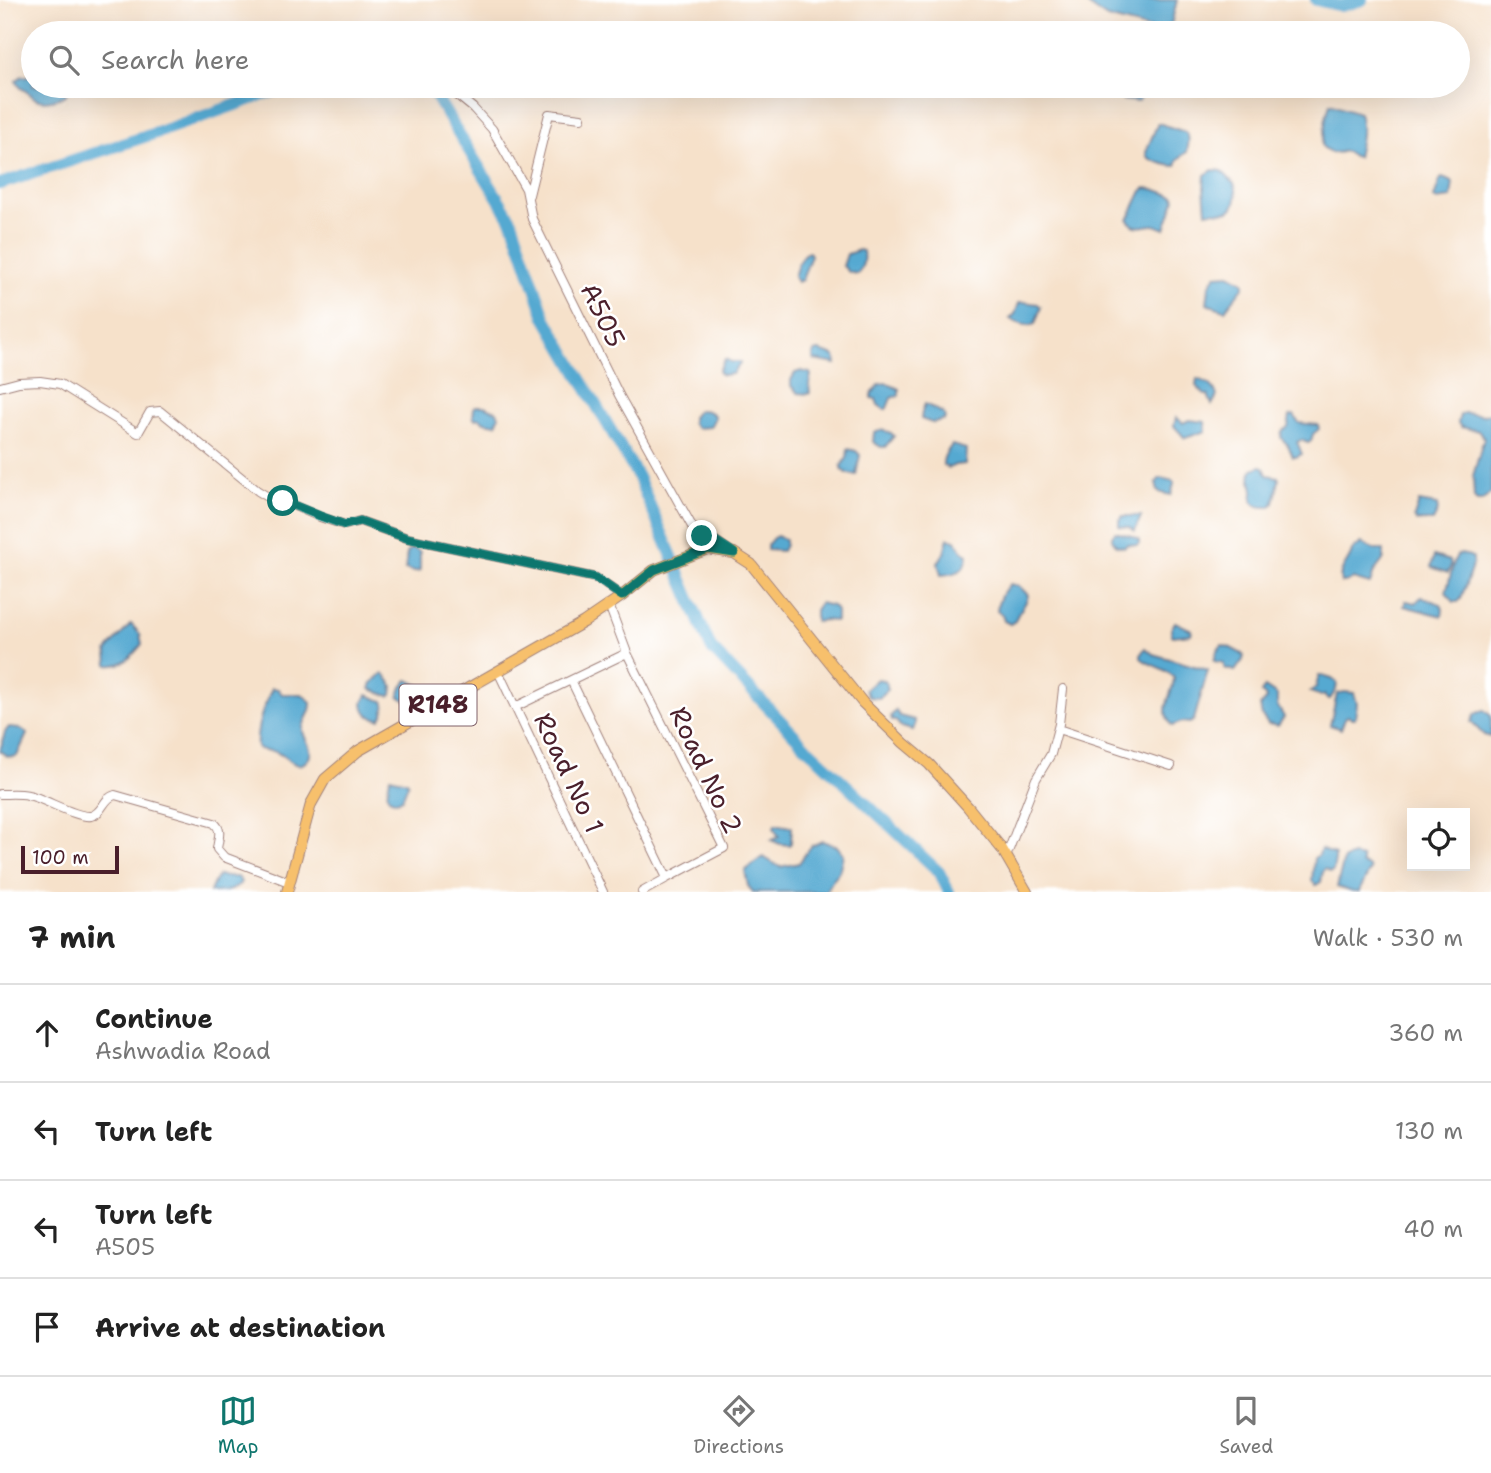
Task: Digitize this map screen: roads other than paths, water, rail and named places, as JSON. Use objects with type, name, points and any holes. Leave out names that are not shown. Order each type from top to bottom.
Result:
[{"type":"main road","name":"R148","points":[[288,887],[311,804],[325,779],[358,751],[584,622],[654,570],[708,549],[734,553]]},
{"type":"main road","points":[[734,553],[751,564],[863,703],[929,764],[968,807],[1006,857],[1027,892]]},
{"type":"street","name":"A505","points":[[461,98],[492,128],[526,189],[532,219],[619,395],[694,530],[734,553]]},
{"type":"street","points":[[528,197],[549,114],[580,118]]},
{"type":"street","points":[[0,387],[19,382],[60,384],[138,433],[150,412],[160,411],[268,497],[345,525],[360,521],[407,538],[596,578],[622,596]]},
{"type":"street","points":[[514,706],[627,653],[609,605]]},
{"type":"street","name":"Road No 2","points":[[627,653],[724,848],[667,878]]},
{"type":"street","name":"Road No 1","points":[[498,671],[603,892]]},
{"type":"street","points":[[571,680],[667,878],[642,892]]},
{"type":"street","points":[[1006,857],[1036,779],[1051,754],[1058,729],[1063,689]]},
{"type":"street","points":[[1058,729],[1171,766]]},
{"type":"street","points":[[0,794],[28,795],[81,815],[91,816],[98,812],[106,799],[115,795],[214,823],[220,832],[217,849],[224,857],[288,887]]},
{"type":"water","points":[[1080,0],[1177,0],[1172,21],[1119,21],[1107,18]]},
{"type":"water","points":[[35,98],[59,98],[43,101]]},
{"type":"water","points":[[1122,98],[1141,98],[1138,102]]},
{"type":"water","points":[[1330,103],[1359,113],[1361,130],[1357,157],[1345,151],[1330,152],[1322,146]]},
{"type":"water","points":[[1158,123],[1185,132],[1188,136],[1187,152],[1178,159],[1176,166],[1155,161],[1146,155]]},
{"type":"water","points":[[1213,170],[1222,171],[1235,187],[1235,203],[1229,211],[1206,212],[1205,175]]},
{"type":"water","points":[[1442,178],[1453,182],[1451,198],[1436,200],[1434,198]]},
{"type":"water","points":[[1146,188],[1174,196],[1165,229],[1154,225],[1137,226],[1128,220]]},
{"type":"water","points":[[863,251],[861,269],[857,274],[849,272],[843,266],[847,254]]},
{"type":"water","points":[[809,252],[811,255],[802,280],[797,282],[794,277],[799,262],[803,255]]},
{"type":"water","points":[[1229,274],[1244,282],[1244,286],[1225,310],[1207,304],[1209,286],[1216,275]]},
{"type":"water","points":[[1019,303],[1041,307],[1035,324],[1025,325],[1010,319]]},
{"type":"water","points":[[814,352],[835,356],[836,364],[814,360]]},
{"type":"water","points":[[725,359],[740,362],[732,374],[719,373]]},
{"type":"water","points":[[801,371],[811,375],[808,394],[798,393],[791,386],[795,373]]},
{"type":"water","points":[[1197,379],[1214,389],[1217,396],[1212,405],[1208,395],[1196,386]]},
{"type":"water","points":[[886,383],[899,389],[899,395],[891,398],[885,410],[871,395],[880,384]]},
{"type":"water","points":[[925,404],[943,413],[944,420],[932,423],[921,419]]},
{"type":"water","points":[[476,406],[497,411],[499,417],[496,424],[484,422],[480,418],[475,419],[473,417]]},
{"type":"water","points":[[698,410],[708,411],[715,417],[710,427],[696,428],[692,423],[692,417]]},
{"type":"water","points":[[1491,413],[1491,493],[1482,501],[1474,498],[1473,476],[1484,438],[1479,431],[1461,427],[1458,423],[1460,415]]},
{"type":"water","points":[[1294,415],[1299,423],[1318,425],[1319,429],[1308,443],[1301,440],[1297,442],[1302,454],[1296,457],[1293,457],[1288,445],[1281,438],[1282,431],[1288,427],[1290,416]]},
{"type":"water","points":[[1176,417],[1183,423],[1189,420],[1205,422],[1206,431],[1185,438],[1174,426]]},
{"type":"water","points":[[880,430],[894,436],[885,447],[873,442],[874,432]]},
{"type":"water","points":[[952,445],[966,449],[965,464],[949,468],[943,465],[943,462]]},
{"type":"water","points":[[848,449],[860,455],[856,475],[842,470]]},
{"type":"water","points":[[1261,466],[1267,475],[1278,477],[1279,480],[1274,503],[1270,507],[1258,506],[1252,501],[1250,475],[1253,469]]},
{"type":"water","points":[[1160,478],[1174,481],[1171,495],[1158,492],[1156,483]]},
{"type":"water","points":[[1419,502],[1437,505],[1438,511],[1433,521],[1416,521],[1414,517]]},
{"type":"water","points":[[1123,516],[1141,516],[1135,531],[1119,526],[1119,520]]},
{"type":"water","points":[[1115,532],[1132,536],[1139,540],[1139,543],[1124,547],[1116,545],[1112,539]]},
{"type":"water","points":[[777,536],[785,540],[782,551],[767,550],[767,545]]},
{"type":"water","points":[[948,538],[956,540],[968,555],[963,569],[941,575],[938,563]]},
{"type":"water","points":[[1361,543],[1375,550],[1384,550],[1384,559],[1374,572],[1370,584],[1353,579],[1341,583],[1342,570],[1352,551]]},
{"type":"water","points":[[413,548],[420,552],[420,569],[414,572],[405,569],[407,554]]},
{"type":"water","points":[[1461,554],[1473,558],[1473,563],[1461,599],[1454,602],[1446,592],[1455,559]]},
{"type":"water","points":[[1434,556],[1450,561],[1448,573],[1431,567]]},
{"type":"water","points":[[1010,584],[1019,586],[1028,595],[1015,621],[1010,624],[1004,621],[997,610],[1001,596]]},
{"type":"water","points":[[1421,597],[1441,604],[1442,616],[1404,606],[1406,601],[1416,603]]},
{"type":"water","points":[[820,603],[836,610],[836,621],[815,621],[815,610]]},
{"type":"water","points":[[1175,622],[1192,630],[1191,634],[1173,636],[1171,629]]},
{"type":"water","points":[[131,624],[140,634],[142,644],[123,662],[108,665],[109,648]]},
{"type":"water","points":[[1222,645],[1244,655],[1235,671],[1224,668],[1224,663],[1214,661]]},
{"type":"water","points":[[1145,648],[1153,654],[1208,670],[1194,720],[1190,723],[1182,722],[1172,726],[1168,720],[1166,708],[1174,678],[1141,658]]},
{"type":"water","points":[[383,674],[393,686],[392,695],[370,689],[372,683]]},
{"type":"water","points":[[1319,675],[1337,683],[1330,699],[1326,698],[1325,694],[1321,696],[1310,692],[1316,687]]},
{"type":"water","points":[[877,679],[887,684],[887,689],[880,698],[869,697],[865,690]]},
{"type":"water","points":[[408,680],[425,688],[430,696],[426,702],[415,706],[399,696]]},
{"type":"water","points":[[1265,687],[1277,695],[1277,705],[1284,717],[1278,726],[1268,724],[1262,716],[1260,706],[1266,699],[1261,693]]},
{"type":"water","points":[[272,688],[278,689],[282,694],[302,694],[311,702],[303,728],[310,754],[300,765],[275,752],[257,748],[259,725]]},
{"type":"water","points":[[1354,693],[1357,703],[1355,718],[1345,718],[1341,729],[1330,725],[1337,694]]},
{"type":"water","points":[[367,695],[383,701],[384,710],[380,719],[366,712],[363,703]]},
{"type":"water","points":[[896,710],[899,716],[915,720],[913,730],[892,721],[891,716]]},
{"type":"water","points":[[1484,710],[1491,716],[1491,737],[1484,735],[1471,722],[1475,714]]},
{"type":"water","points":[[9,727],[21,729],[27,734],[17,756],[12,757],[0,751]]},
{"type":"water","points":[[390,777],[407,781],[402,799],[396,801],[389,798],[387,794]]},
{"type":"water","points":[[775,824],[792,827],[790,845],[771,840],[779,837],[774,828]]},
{"type":"water","points":[[822,841],[837,846],[843,854],[840,869],[825,892],[753,892],[748,886],[745,871],[763,857],[780,867],[799,863],[811,846]]},
{"type":"water","points":[[1321,849],[1335,855],[1335,860],[1333,871],[1325,869],[1321,882],[1316,885],[1312,881],[1314,858],[1319,855]]},
{"type":"water","points":[[1353,856],[1362,858],[1362,864],[1370,870],[1359,892],[1337,887],[1344,859]]},
{"type":"water","points":[[219,875],[238,877],[241,882],[232,890],[210,892]]},
{"type":"waterway","points":[[1316,0],[1341,6],[1362,0]]},
{"type":"waterway","points":[[0,184],[255,98]]},
{"type":"waterway","points":[[437,98],[512,221],[545,317],[638,477],[711,648],[804,745],[939,872],[949,892]]}]
